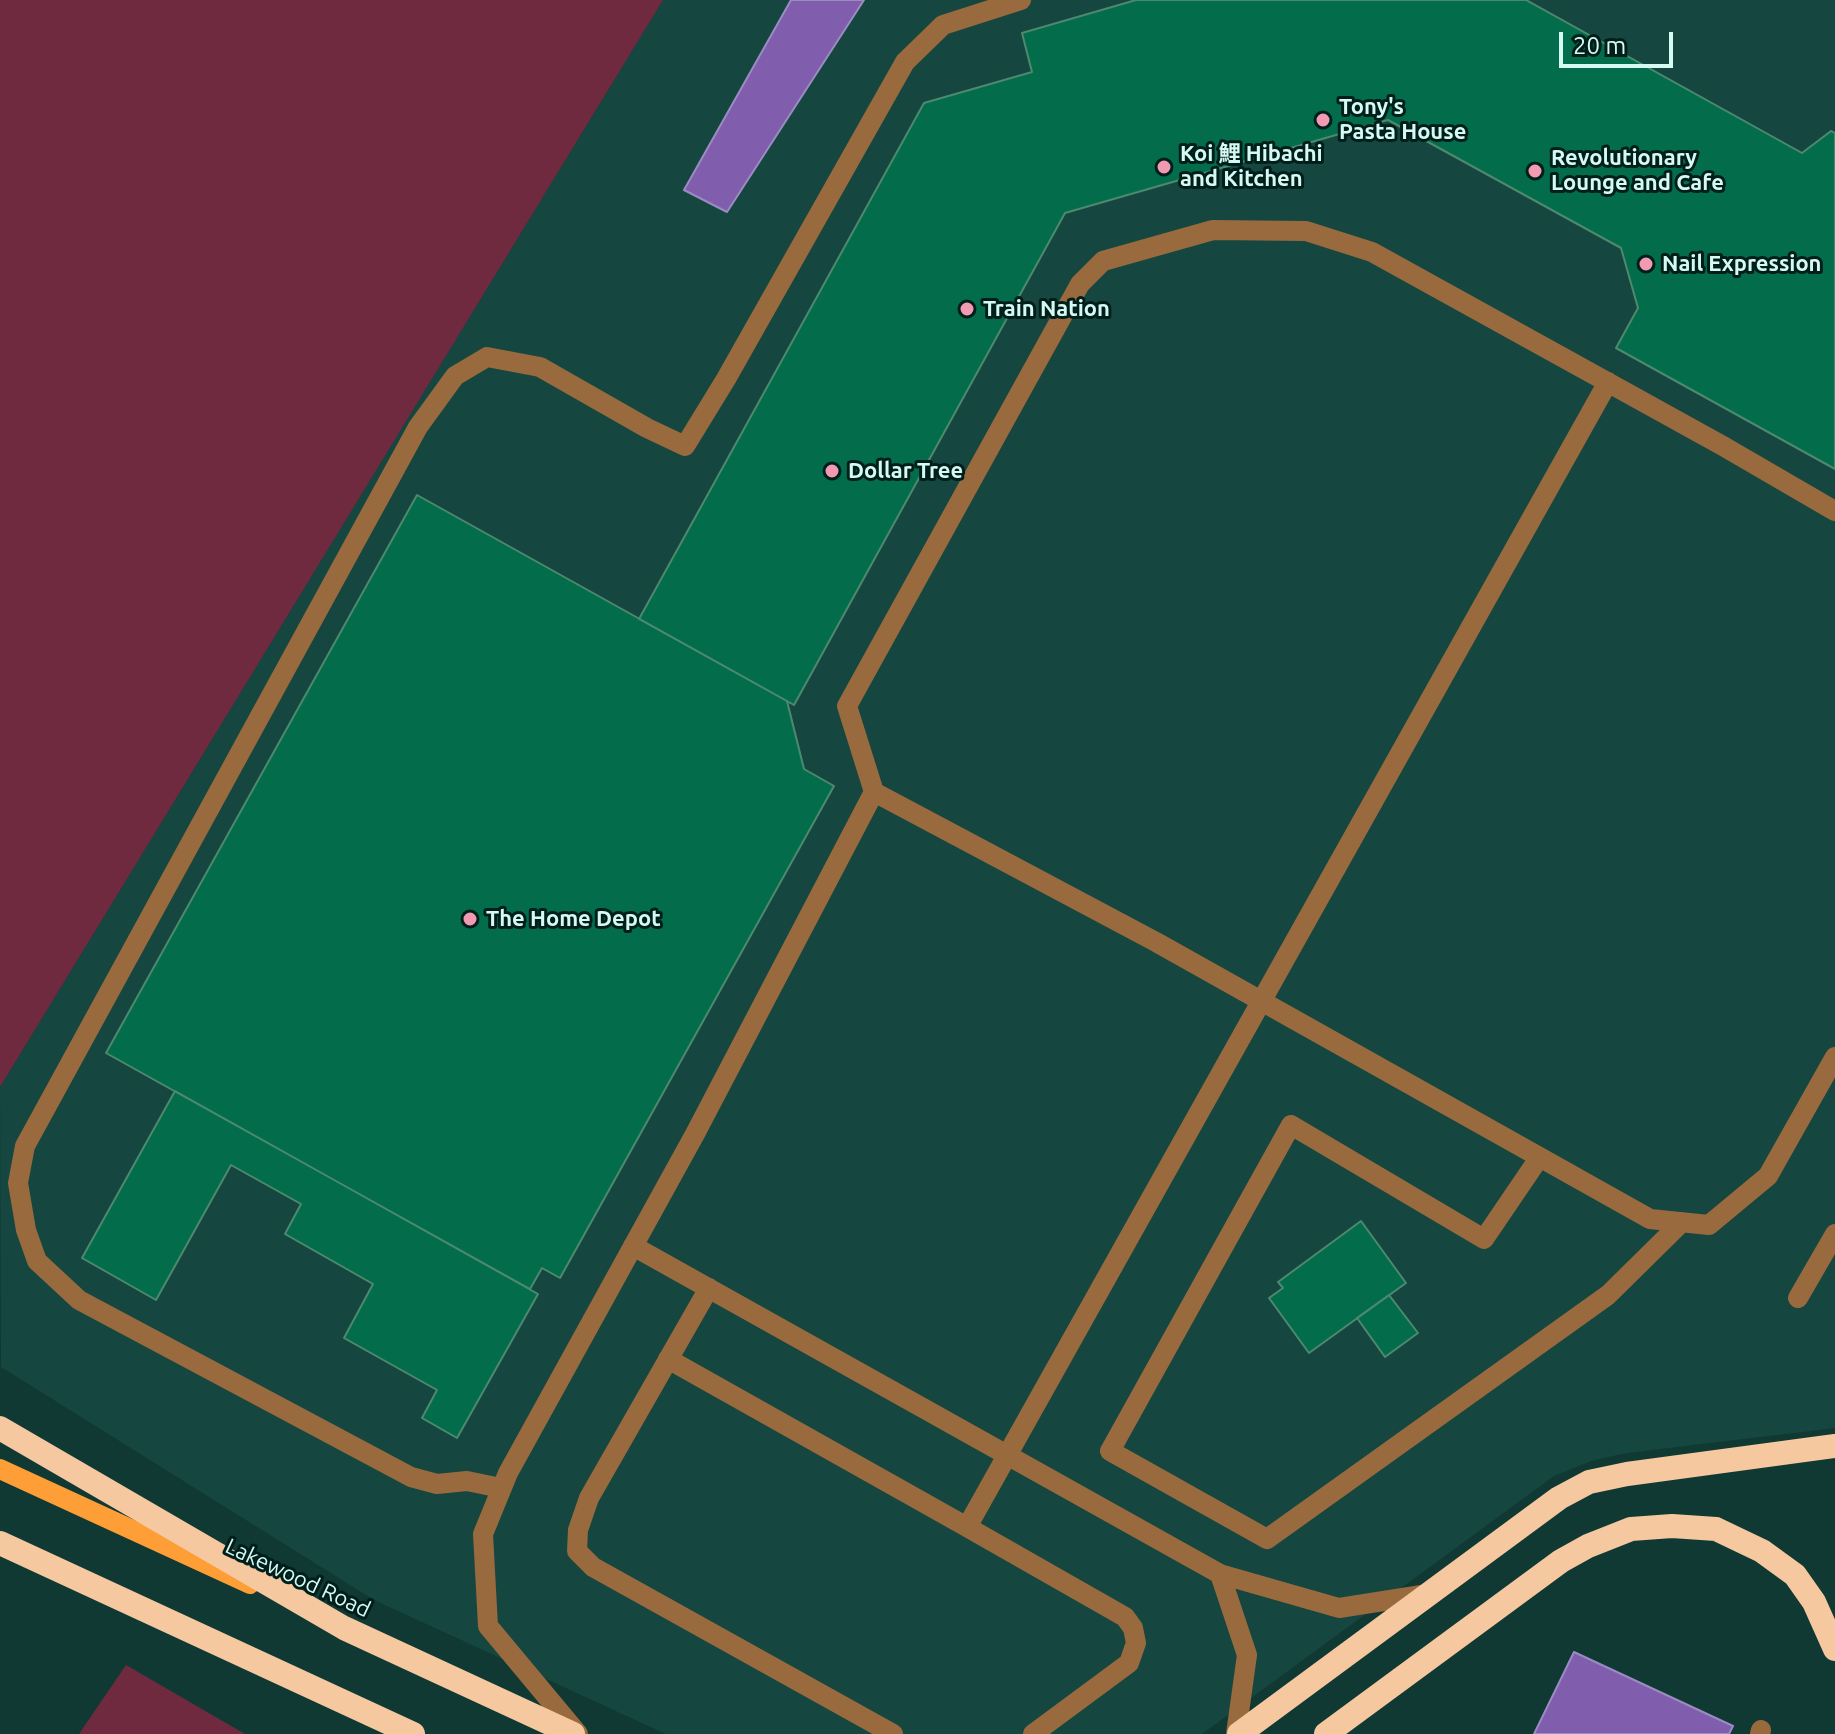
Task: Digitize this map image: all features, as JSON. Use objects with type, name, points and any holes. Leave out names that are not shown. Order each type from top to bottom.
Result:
[{"type":"highway","points":[[0,1428],[344,1628]]},
{"type":"highway","points":[[1238,1734],[1559,1498],[1589,1482],[1627,1474],[1835,1446]]},
{"type":"highway","points":[[1326,1734],[1561,1561],[1588,1546],[1631,1529],[1672,1526],[1716,1529],[1762,1551],[1795,1575],[1814,1602],[1835,1649]]},
{"type":"highway","points":[[0,1543],[413,1734]]},
{"type":"highway","name":"Lakewood Road","points":[[344,1628],[575,1734]]},
{"type":"main road","name":"Lakewood Road","points":[[0,1469],[344,1628]]},
{"type":"lane","points":[[501,1488],[467,1481],[437,1484],[411,1477],[79,1300],[37,1261],[26,1230],[18,1183],[25,1146],[418,427],[455,376],[487,357],[540,367],[685,446],[905,62],[943,25],[1021,0]]},
{"type":"lane","points":[[1834,1061],[1768,1176],[1709,1225],[1650,1219],[1156,942],[874,792],[847,706],[1080,284],[1103,261],[1213,230],[1306,231],[1372,252],[1835,511]]},
{"type":"lane","points":[[967,1527],[1608,382]]},
{"type":"lane","points":[[575,1734],[488,1626],[483,1534],[501,1488],[695,1134],[874,792]]},
{"type":"lane","points":[[1539,1158],[1484,1239],[1291,1125],[1110,1451],[1267,1539],[1608,1295],[1682,1222]]},
{"type":"lane","points":[[1798,1298],[1835,1234]]},
{"type":"lane","points":[[633,1246],[1220,1574],[1339,1608],[1428,1594]]},
{"type":"lane","points":[[709,1288],[589,1498],[578,1530],[577,1551],[593,1567],[893,1734]]},
{"type":"lane","points":[[668,1359],[1125,1617],[1133,1628],[1136,1643],[1129,1663],[1033,1734]]},
{"type":"lane","points":[[1220,1574],[1247,1655],[1238,1734]]},
{"type":"shaded area","points":[[0,0],[663,0],[0,1087]]},
{"type":"shaded area","points":[[663,0],[1835,0],[1835,1428],[1627,1453],[1594,1460],[1554,1476],[1202,1734],[666,1734],[374,1600],[1,1367],[0,1087]]},
{"type":"shaded area","points":[[791,0],[864,0],[727,212],[684,190]]},
{"type":"shaded area","points":[[1574,1652],[1733,1726],[1729,1734],[1534,1734]]},
{"type":"shaded area","points":[[126,1665],[245,1734],[79,1734]]},
{"type":"building","points":[[1136,0],[1526,0],[1802,153],[1831,131],[1835,133],[1835,469],[1616,348],[1638,308],[1621,248],[1388,120],[1065,213],[794,705],[639,619],[924,103],[1032,72],[1022,33]]},
{"type":"building","name":"The Home Depot","points":[[417,495],[787,701],[804,769],[834,786],[560,1278],[542,1268],[530,1289],[106,1053]]},
{"type":"building","points":[[175,1091],[538,1294],[457,1438],[422,1418],[437,1390],[344,1338],[373,1284],[285,1234],[301,1204],[231,1165],[156,1300],[82,1258]]},
{"type":"building","points":[[1361,1221],[1406,1283],[1309,1353],[1269,1298],[1283,1288],[1278,1282]]},
{"type":"building","points":[[1389,1295],[1418,1333],[1385,1357],[1357,1318]]},
{"type":"place","name":"Tony's Pasta House","points":[[1323,120]]},
{"type":"place","name":"Koi 鯉 Hibachi and Kitchen","points":[[1164,167]]},
{"type":"place","name":"Revolutionary Lounge and Cafe","points":[[1535,171]]},
{"type":"place","name":"Nail Expression","points":[[1646,264]]},
{"type":"place","name":"Train Nation","points":[[967,309]]},
{"type":"place","name":"Dollar Tree","points":[[832,471]]},
{"type":"place","name":"The Home Depot","points":[[470,919]]}]
